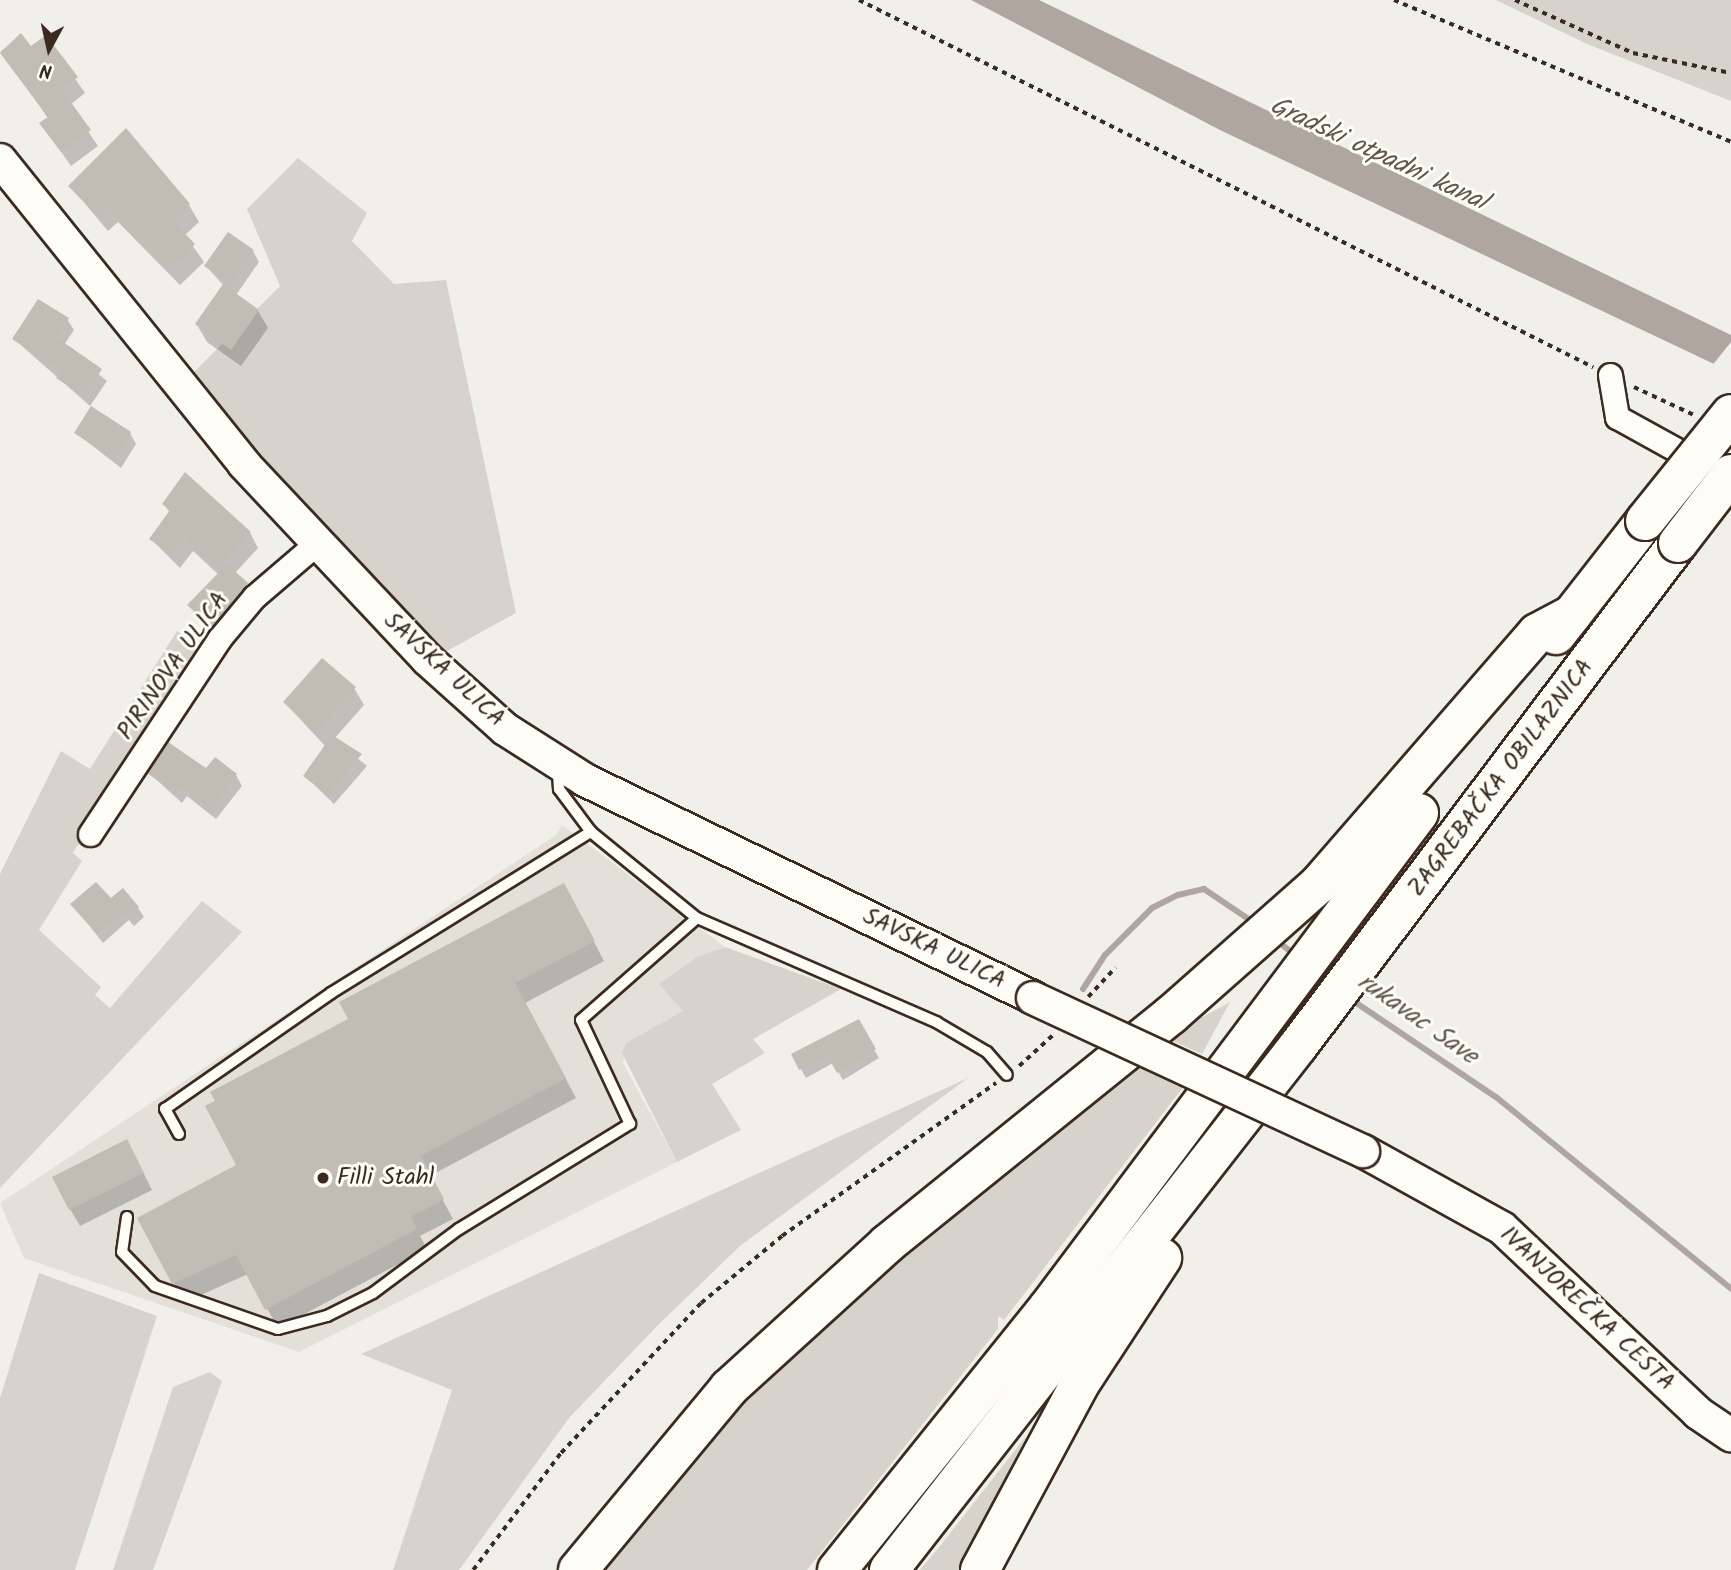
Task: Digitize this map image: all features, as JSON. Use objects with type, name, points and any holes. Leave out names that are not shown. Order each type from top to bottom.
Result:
[{"type":"highway","points":[[837,1570],[1047,1309],[1262,1019],[1645,521],[1719,417]]},
{"type":"highway","name":"ZAGREBAČKA OBILAZNICA","points":[[1303,1050],[1323,1013],[1731,474]]},
{"type":"highway","points":[[578,1570],[729,1388],[887,1244],[1210,981],[1318,885],[1537,633],[1572,614]]},
{"type":"highway","points":[[889,1570],[1303,1050]]},
{"type":"highway","points":[[980,1570],[1086,1374],[1303,1050]]},
{"type":"main road","name":"SAVSKA ULICA","points":[[0,160],[182,392],[317,543],[461,691],[558,764],[1033,998],[1363,1152]]},
{"type":"main road","name":"IVANJOREČKA CESTA","points":[[1363,1152],[1502,1228],[1690,1405],[1731,1435]]},
{"type":"street","points":[[1610,376],[1617,417],[1731,480]]},
{"type":"street","name":"PIRINOVA ULICA","points":[[90,834],[219,639],[254,597],[317,543]]},
{"type":"lane","points":[[558,764],[559,789],[591,832],[697,918],[936,1022],[987,1052],[1006,1075]]},
{"type":"lane","points":[[179,1134],[164,1109],[331,993],[591,832]]},
{"type":"lane","points":[[127,1217],[122,1252],[155,1286],[278,1329],[327,1316],[373,1293],[459,1229],[630,1125],[581,1020],[697,918]]},
{"type":"path","points":[[859,0],[1610,376],[1719,417]]},
{"type":"path","points":[[1394,0],[1731,142]]},
{"type":"path","points":[[1515,0],[1633,53],[1731,73]]},
{"type":"path","points":[[1078,1009],[1115,968]]},
{"type":"path","points":[[473,1570],[561,1453],[701,1303],[782,1236],[1006,1075],[1059,1029]]},
{"type":"shaded area","points":[[971,0],[1039,0],[1731,335],[1731,372],[1220,130]]},
{"type":"shaded area","points":[[1496,0],[1731,0],[1731,101],[1587,44]]},
{"type":"shaded area","points":[[298,158],[367,213],[352,241],[394,284],[446,280],[516,613],[436,657],[189,377],[280,286],[247,209]]},
{"type":"shaded area","points":[[177,631],[206,650],[116,781],[73,853],[82,861],[39,930],[101,987],[95,995],[110,1008],[202,901],[242,932],[0,1188],[0,874],[61,751],[90,769]]},
{"type":"shaded area","points":[[562,825],[725,947],[697,957],[659,984],[684,1011],[626,1043],[623,1063],[677,1162],[299,1352],[24,1258],[0,1203],[556,835]]},
{"type":"shaded area","points":[[725,947],[841,989],[753,1039],[765,1053],[712,1084],[741,1130],[677,1162],[622,1053],[626,1043],[683,1011],[659,984],[697,957]]},
{"type":"shaded area","points":[[1230,1002],[1202,1054],[1171,1040],[1197,1020]]},
{"type":"shaded area","points":[[1139,1066],[1184,1086],[1004,1320],[998,1316],[998,1329],[807,1570],[598,1570],[719,1419],[858,1288]]},
{"type":"shaded area","points":[[968,1078],[740,1246],[658,1325],[569,1418],[459,1570],[393,1570],[452,1390],[361,1354]]},
{"type":"shaded area","points":[[39,1273],[157,1316],[75,1570],[0,1570],[0,1398]]},
{"type":"shaded area","points":[[210,1372],[222,1381],[153,1570],[113,1570],[173,1387]]},
{"type":"shaded area","points":[[1027,1435],[959,1570],[920,1570],[940,1546]]},
{"type":"pier","points":[[1731,342],[1731,376],[1711,367]]},
{"type":"building","points":[[21,33],[31,46],[46,35],[78,77],[62,90],[91,130],[61,152],[39,123],[48,117],[0,53]]},
{"type":"building","points":[[126,128],[190,204],[173,221],[195,244],[169,269],[107,206],[98,216],[68,186]]},
{"type":"building","points":[[228,232],[254,250],[230,284],[204,266]]},
{"type":"building","points":[[223,284],[259,310],[231,350],[195,324]]},
{"type":"building","points":[[38,299],[69,318],[56,337],[102,369],[84,396],[56,378],[61,371],[12,339]]},
{"type":"building","points":[[91,406],[131,432],[114,459],[74,433]]},
{"type":"building","points":[[185,472],[251,532],[217,568],[184,537],[172,554],[149,539],[170,510],[162,504]]},
{"type":"building","points":[[227,564],[248,583],[211,627],[187,605]]},
{"type":"building","points":[[322,658],[356,687],[316,732],[283,702]]},
{"type":"building","points":[[332,735],[362,754],[327,794],[303,776]]},
{"type":"building","points":[[168,742],[206,768],[215,757],[237,774],[210,809],[181,786],[176,793],[147,773]]},
{"type":"building","points":[[96,882],[111,898],[123,888],[139,907],[127,917],[123,912],[97,934],[70,904]]},
{"type":"building","points":[[564,883],[595,941],[515,983],[566,1078],[421,1156],[444,1199],[411,1217],[417,1229],[265,1310],[236,1255],[172,1284],[137,1218],[236,1165],[205,1106],[215,1101],[210,1092],[348,1019],[339,1002]]},
{"type":"building","points":[[859,1019],[876,1049],[837,1073],[827,1055],[799,1070],[791,1054]]},
{"type":"building","points":[[127,1139],[144,1173],[69,1210],[52,1177]]},
{"type":"waterway","name":"rukavac Save","points":[[1083,989],[1105,955],[1152,908],[1178,895],[1204,889],[1256,924]]},
{"type":"waterway","name":"rukavac Save","points":[[1275,939],[1297,957]]},
{"type":"waterway","name":"rukavac Save","points":[[1349,998],[1496,1097],[1731,1289]]},
{"type":"place","name":"Filli Stahl","points":[[323,1178]]},
{"type":"water label","name":"Gradski otpadni kanal","points":[[1378,155]]}]
